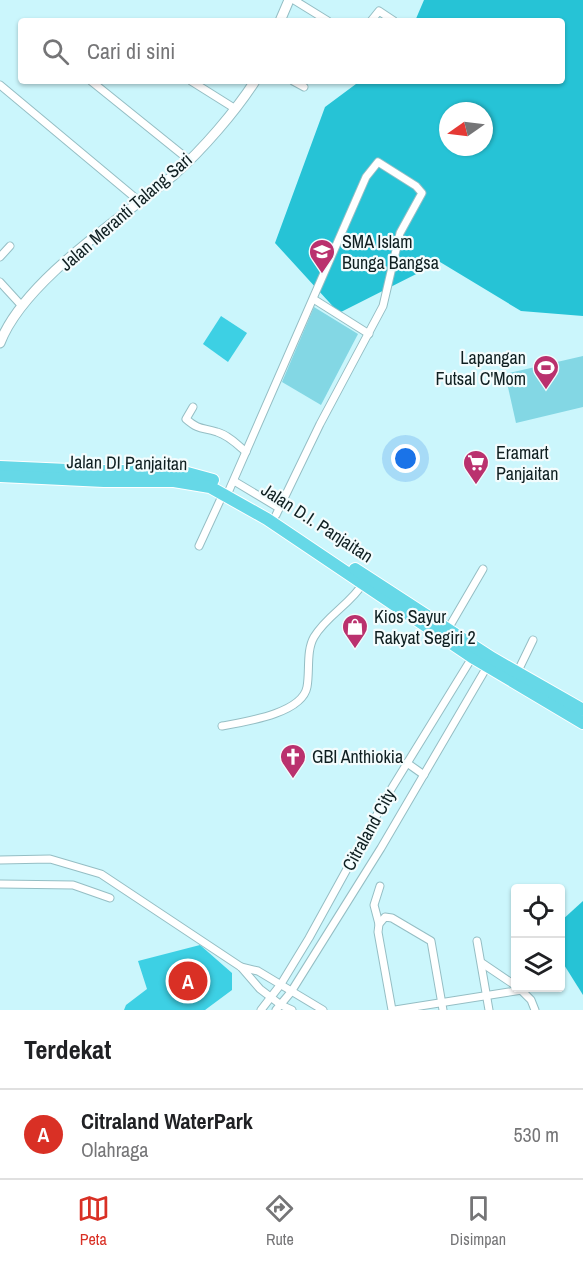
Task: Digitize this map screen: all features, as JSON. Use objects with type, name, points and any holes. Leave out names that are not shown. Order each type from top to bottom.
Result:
[{"type":"highway","name":"Jalan D.I. Panjaitan","points":[[0,467],[180,471],[204,476],[229,489],[252,496],[278,511],[365,581],[448,629],[474,652]]},
{"type":"highway","name":"Jalan DI Panjaitan","points":[[0,476],[104,482],[190,482],[229,489],[296,537],[490,662]]},
{"type":"highway","points":[[490,662],[517,672],[583,710]]},
{"type":"highway","points":[[490,662],[583,723]]},
{"type":"street","points":[[281,18],[289,0]]},
{"type":"street","points":[[294,0],[323,18]]},
{"type":"street","points":[[374,18],[379,11],[390,18]]},
{"type":"street","points":[[95,84],[189,160]]},
{"type":"street","points":[[196,84],[234,108]]},
{"type":"street","name":"Jalan Meranti Talang Sari","points":[[0,344],[21,305],[189,160],[253,84]]},
{"type":"street","points":[[298,84],[304,87]]},
{"type":"street","points":[[0,85],[139,201]]},
{"type":"street","points":[[199,546],[229,489],[315,300],[366,177],[378,162],[416,186],[422,193],[400,234],[383,306],[278,511]]},
{"type":"street","points":[[0,257],[10,246]]},
{"type":"street","points":[[0,282],[21,305]]},
{"type":"street","points":[[315,300],[369,334]]},
{"type":"street","points":[[194,407],[186,419],[190,423],[207,432],[217,432],[246,452]]},
{"type":"street","points":[[448,629],[483,569]]},
{"type":"street","points":[[222,726],[259,720],[279,712],[301,697],[307,688],[311,642],[322,626],[353,598],[365,581]]},
{"type":"street","points":[[517,672],[533,640]]},
{"type":"street","name":"Citraland City","points":[[261,1010],[281,984],[407,763],[474,652]]},
{"type":"street","name":"Citraland City","points":[[279,1008],[424,775],[490,662]]},
{"type":"street","points":[[407,763],[424,775]]},
{"type":"street","points":[[0,860],[50,859],[101,874],[241,967],[258,971],[323,1010]]},
{"type":"street","points":[[0,884],[73,885],[110,898]]},
{"type":"street","points":[[380,886],[374,905],[393,1010],[442,1006],[511,990]]},
{"type":"street","points":[[379,924],[385,917],[392,918],[431,941],[442,1006]]},
{"type":"street","points":[[477,940],[489,1010]]},
{"type":"street","points":[[482,963],[511,983]]},
{"type":"street","points":[[241,967],[250,980],[272,998],[279,1008],[292,1010]]},
{"type":"street","points":[[521,992],[535,1010]]},
{"type":"shaded area","points":[[424,0],[583,0],[583,316],[521,311],[440,262],[339,313],[275,243],[325,107],[356,84],[565,84],[565,18],[416,18]]},
{"type":"shaded area","points":[[314,307],[358,334],[321,405],[282,382]]},
{"type":"shaded area","points":[[221,316],[247,333],[228,362],[203,344]]},
{"type":"shaded area","name":"Lapangan Futsal C'Mom","points":[[583,356],[583,407],[516,423],[505,374]]},
{"type":"shaded area","points":[[583,901],[583,995],[565,966],[565,917]]},
{"type":"shaded area","points":[[200,945],[232,973],[232,990],[205,1010],[124,1010],[126,1005],[147,989],[138,961]]},
{"type":"place","name":"SMA Islam Bunga Bangsa","points":[[322,275]]},
{"type":"place","name":"Lapangan Futsal C'Mom","points":[[546,391]]},
{"type":"place","name":"Eramart Panjaitan","points":[[476,486]]},
{"type":"place","name":"Kios Sayur Rakyat Segiri 2","points":[[355,650]]},
{"type":"place","name":"GBI Anthiokia","points":[[293,780]]},
{"type":"place","name":"Citraland WaterPark","points":[[188,981]]}]
